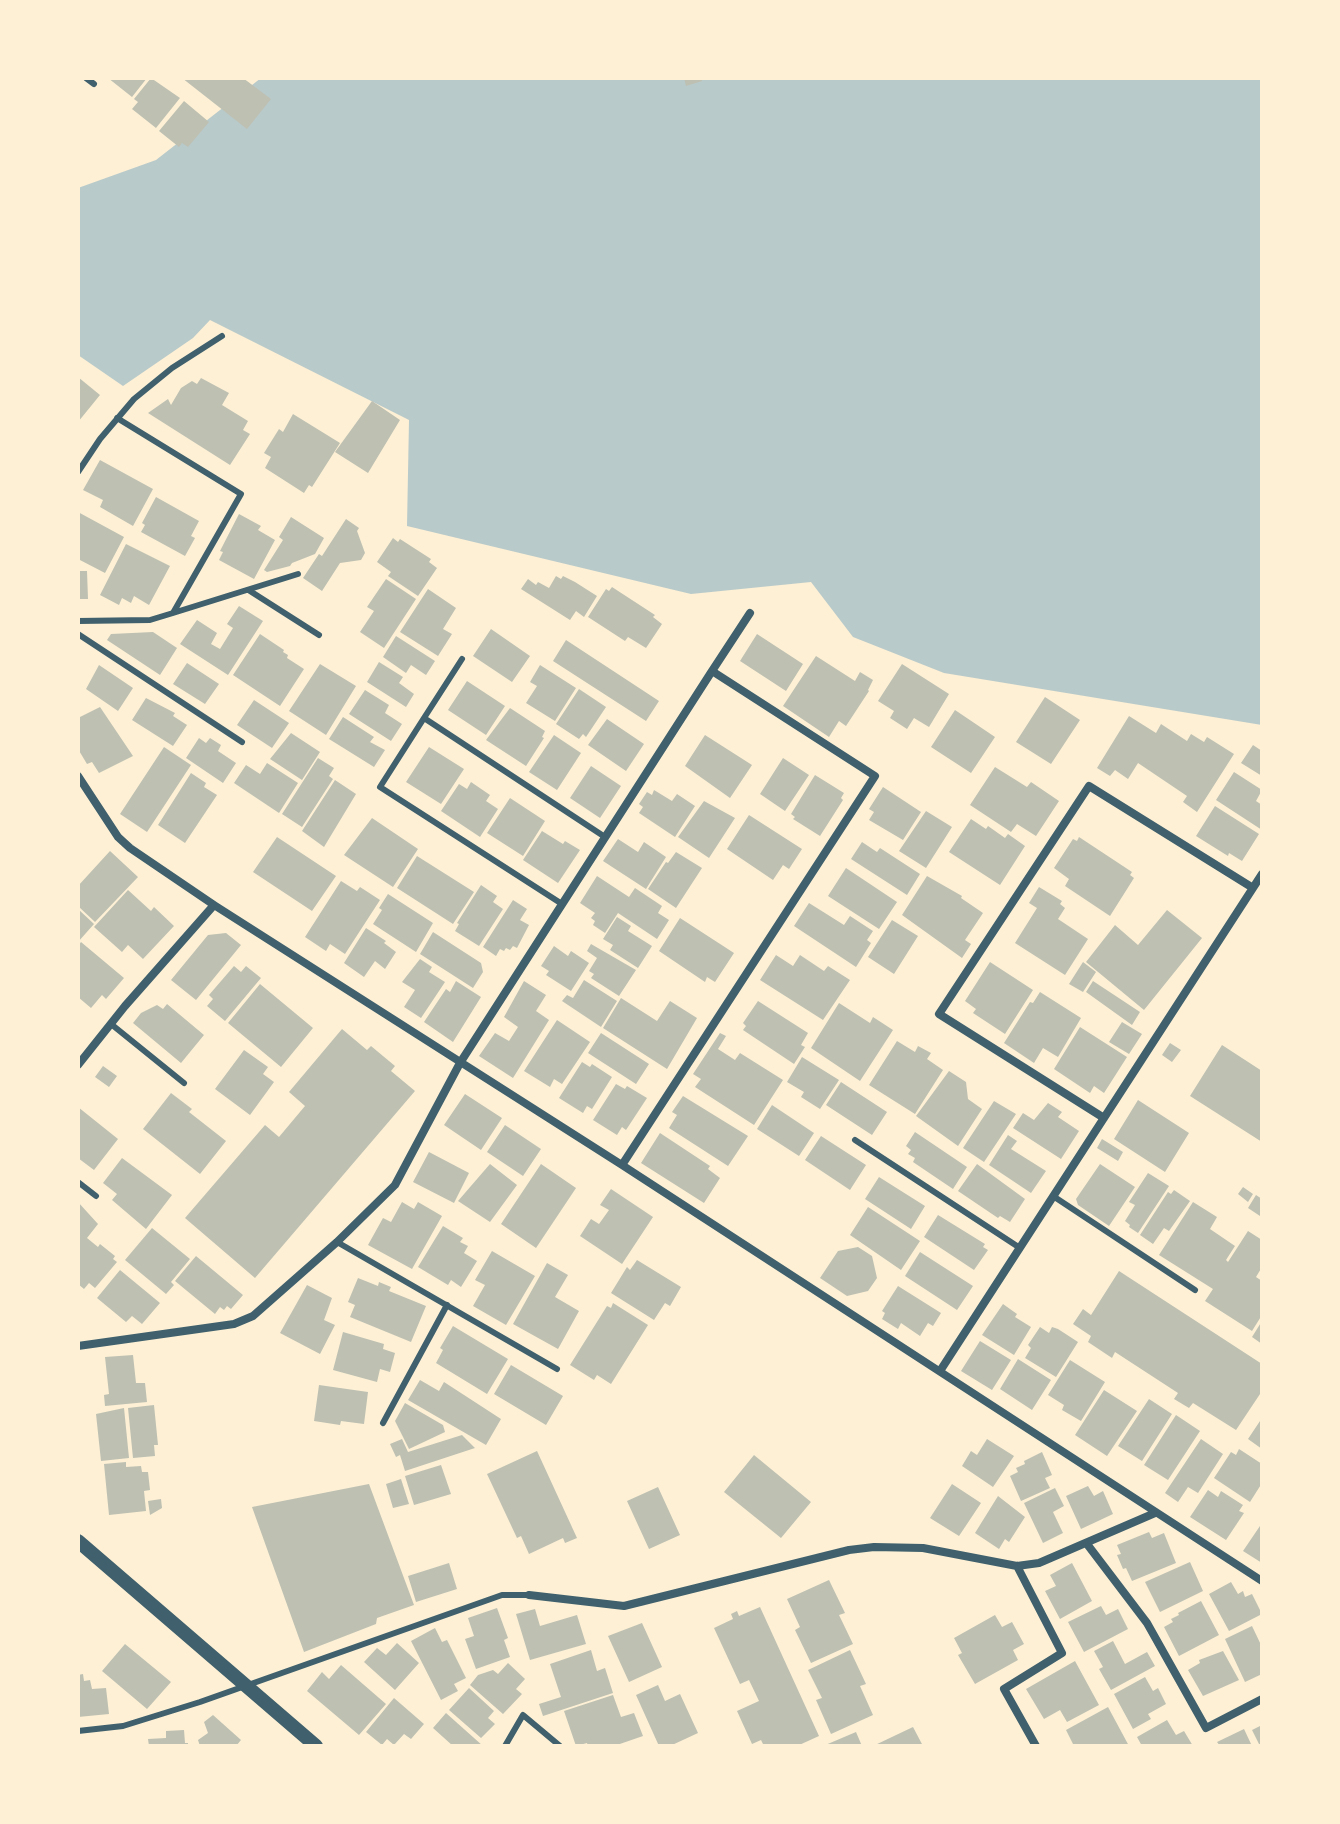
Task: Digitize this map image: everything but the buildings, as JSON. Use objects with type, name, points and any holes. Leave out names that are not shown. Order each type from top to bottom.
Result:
[{"type":"street","points":[[78,1346],[234,1324],[253,1316],[337,1242],[395,1185],[460,1063],[750,613]]},
{"type":"street","points":[[622,1165],[875,776],[712,671]]},
{"type":"street","points":[[78,776],[118,837],[130,848],[1262,1581]]},
{"type":"street","points":[[1104,1118],[939,1014],[1089,786],[1253,888]]},
{"type":"street","points":[[940,1371],[1262,874]]},
{"type":"street","points":[[78,1065],[214,905]]},
{"type":"street","points":[[529,1595],[624,1606],[849,1550],[874,1547],[923,1548],[1017,1566],[1039,1563],[1155,1513]]},
{"type":"street","points":[[78,1541],[316,1746]]},
{"type":"street","points":[[1087,1544],[1147,1623],[1206,1728],[1262,1699]]},
{"type":"street","points":[[1017,1566],[1062,1653],[1004,1689],[1036,1746]]},
{"type":"lane","points":[[86,78],[94,84]]},
{"type":"lane","points":[[78,472],[134,399],[172,368],[222,336]]},
{"type":"lane","points":[[117,418],[241,494],[173,613]]},
{"type":"lane","points":[[78,621],[150,620],[298,574]]},
{"type":"lane","points":[[250,591],[319,635]]},
{"type":"lane","points":[[78,634],[242,742]]},
{"type":"lane","points":[[462,659],[380,787],[562,904]]},
{"type":"lane","points":[[424,718],[605,837]]},
{"type":"lane","points":[[111,1024],[184,1083]]},
{"type":"lane","points":[[855,1140],[1020,1248]]},
{"type":"lane","points":[[78,1182],[96,1196]]},
{"type":"lane","points":[[1053,1196],[1195,1290]]},
{"type":"lane","points":[[337,1242],[557,1369]]},
{"type":"lane","points":[[383,1423],[447,1305]]},
{"type":"lane","points":[[78,1731],[123,1726],[502,1595],[529,1595]]},
{"type":"lane","points":[[505,1746],[523,1715],[560,1746]]},
{"type":"shaded area","points":[[261,78],[1262,78],[1262,725],[944,673],[853,637],[811,582],[691,594],[407,526],[409,420],[210,320],[193,338],[123,386],[78,355],[78,188],[156,160]]}]
